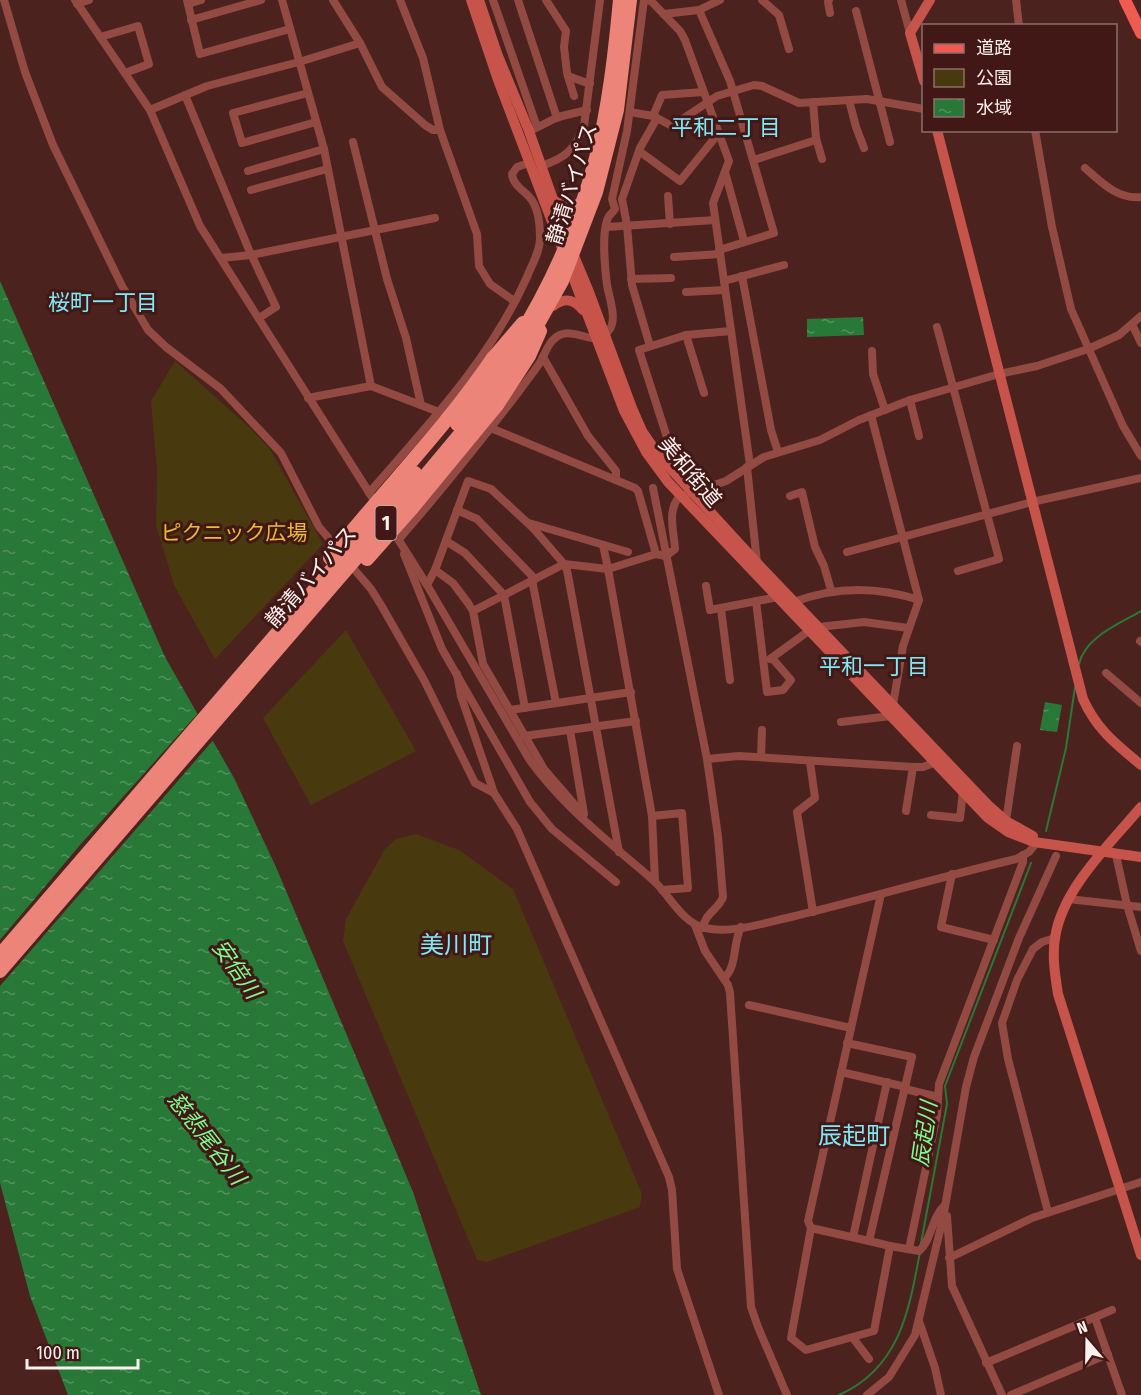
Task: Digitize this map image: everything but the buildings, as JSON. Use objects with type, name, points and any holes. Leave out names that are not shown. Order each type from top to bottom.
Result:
[{"type":"highway","points":[[250,665],[365,514],[424,448],[470,393],[493,358],[542,303],[555,279],[571,258],[604,140],[618,0]]},
{"type":"highway","name":"静清バイパス","points":[[0,955],[467,412],[520,336],[553,276],[573,228],[591,175],[611,84],[618,0]]},
{"type":"highway","name":"静清バイパス","points":[[0,971],[370,542],[487,402],[538,326],[562,281],[582,234],[607,154],[623,73],[630,0]]},
{"type":"highway","points":[[245,686],[318,613],[377,548],[497,405],[529,356],[553,306],[621,142],[635,0]]},
{"type":"main road","points":[[1125,0],[1141,33]]},
{"type":"main road","points":[[1134,0],[1141,15]]},
{"type":"street","points":[[4,0],[25,72],[53,145],[122,286],[148,330],[221,389],[281,453],[319,527],[371,589],[381,605],[424,680],[475,783],[494,793]]},
{"type":"street","points":[[89,0],[76,2],[150,110],[200,225],[427,585],[529,759],[546,783],[619,852],[655,881],[688,920],[714,930],[741,927],[813,912],[1023,855]]},
{"type":"street","points":[[201,0],[187,2],[200,54],[290,28]]},
{"type":"street","points":[[192,20],[261,0]]},
{"type":"street","points":[[282,0],[324,149],[371,386]]},
{"type":"street","points":[[334,0],[360,43],[382,87],[425,125],[433,130],[440,130]]},
{"type":"street","points":[[400,0],[423,58],[444,144],[477,234],[479,266],[490,284],[514,301]]},
{"type":"street","name":"美和街道","points":[[471,0],[498,80],[528,131],[529,163],[571,258],[589,292],[600,338],[635,434],[651,460],[757,563],[794,602],[814,629]]},
{"type":"street","name":"美和街道","points":[[479,0],[500,63],[541,166],[587,315],[600,338],[642,431],[686,494],[778,597],[814,629],[988,805],[1006,821],[1054,850]]},
{"type":"street","points":[[493,0],[513,58],[528,131],[557,118],[587,110]]},
{"type":"street","points":[[518,0],[557,118]]},
{"type":"street","points":[[546,0],[566,31],[564,47],[568,76],[574,96]]},
{"type":"street","points":[[541,166],[559,161],[576,146],[584,126],[600,0]]},
{"type":"street","points":[[399,540],[490,428],[553,340],[558,336],[573,333],[600,338],[612,327],[605,270],[607,226],[609,216],[615,209],[612,200],[621,142],[630,112],[646,0],[651,1],[664,14],[685,40],[729,161],[714,197],[715,220],[749,466],[757,563]]},
{"type":"street","points":[[674,257],[720,252],[744,241],[774,233],[734,91],[688,0]]},
{"type":"street","points":[[664,14],[695,10],[720,0]]},
{"type":"street","points":[[762,0],[778,15],[789,49]]},
{"type":"street","points":[[830,0],[828,2],[830,13]]},
{"type":"street","points":[[901,0],[922,74]]},
{"type":"street","points":[[910,33],[930,0]]},
{"type":"street","points":[[1016,0],[1019,24]]},
{"type":"street","points":[[856,10],[890,142]]},
{"type":"street","points":[[100,38],[138,26],[149,64],[125,73]]},
{"type":"street","points":[[150,110],[207,86],[360,43]]},
{"type":"street","points":[[500,63],[513,58]]},
{"type":"street","points":[[568,76],[590,84]]},
{"type":"street","points":[[630,112],[655,117],[672,126],[706,101],[754,85],[762,86],[794,102],[878,101],[922,109]]},
{"type":"street","points":[[650,346],[634,297],[627,225],[622,199],[639,149],[655,117],[662,95],[703,92]]},
{"type":"street","points":[[308,93],[233,113],[242,143],[316,122]]},
{"type":"street","points":[[184,95],[251,255],[276,307],[259,318]]},
{"type":"street","points":[[849,100],[864,148]]},
{"type":"street","points":[[813,102],[816,140],[822,159]]},
{"type":"street","points":[[938,132],[1086,706],[1092,719],[1107,736],[1141,765]]},
{"type":"street","points":[[1032,132],[1071,309],[1123,426],[1141,456]]},
{"type":"street","points":[[621,142],[639,149],[680,181],[718,134]]},
{"type":"street","points":[[753,160],[816,140]]},
{"type":"street","points":[[353,142],[387,279],[406,338],[421,405]]},
{"type":"street","points":[[248,171],[324,149]]},
{"type":"street","points":[[369,493],[481,359],[514,301],[540,244],[536,209],[528,195],[512,178],[513,170],[529,163]]},
{"type":"street","points":[[251,190],[327,168]]},
{"type":"street","points":[[1085,168],[1120,195],[1130,198],[1141,197]]},
{"type":"street","points":[[725,172],[744,241]]},
{"type":"street","points":[[668,196],[670,224]]},
{"type":"street","points":[[552,201],[571,207],[587,199]]},
{"type":"street","points":[[221,258],[251,255],[435,218]]},
{"type":"street","points":[[607,226],[715,220]]},
{"type":"street","points":[[724,281],[784,265]]},
{"type":"street","points":[[742,276],[771,430],[778,452]]},
{"type":"street","points":[[631,279],[671,278]]},
{"type":"street","points":[[686,292],[725,291]]},
{"type":"street","points":[[553,306],[564,300],[576,301],[587,315]]},
{"type":"street","points":[[473,611],[564,564],[608,569],[656,554],[666,555],[675,549],[673,507],[686,494],[726,481],[764,457],[820,440],[871,415],[910,400],[999,374],[1037,366],[1088,349],[1119,335],[1141,316]]},
{"type":"street","points":[[1132,324],[1141,343]]},
{"type":"street","points":[[937,327],[999,559],[958,571]]},
{"type":"street","points":[[667,466],[674,456],[639,350],[686,335],[731,331]]},
{"type":"street","points":[[686,335],[704,393]]},
{"type":"street","points":[[872,351],[873,374],[885,410]]},
{"type":"street","points":[[543,357],[588,436],[616,471],[616,480]]},
{"type":"street","points":[[308,398],[371,386],[438,413],[490,428],[616,480],[638,491],[656,554]]},
{"type":"street","points":[[910,400],[919,436]]},
{"type":"street","points":[[842,722],[892,710],[903,646],[919,600],[871,415]]},
{"type":"street","points":[[847,552],[1032,501],[1141,478]]},
{"type":"street","points":[[427,585],[435,570],[468,481],[491,489],[527,523],[564,564],[567,570],[619,852]]},
{"type":"street","points":[[653,488],[707,759],[718,836],[723,897],[699,926],[701,944],[724,978],[730,993],[751,1307],[787,1395]]},
{"type":"street","points":[[790,496],[802,492],[815,547],[824,566],[831,590]]},
{"type":"street","points":[[457,510],[477,519],[533,580],[556,703]]},
{"type":"street","points":[[527,523],[628,552]]},
{"type":"street","points":[[399,540],[442,649],[523,789],[541,817],[566,842],[616,882]]},
{"type":"street","points":[[446,541],[465,553],[504,595],[525,708]]},
{"type":"street","points":[[603,545],[652,816],[655,881]]},
{"type":"street","points":[[435,570],[459,589],[473,611],[483,664],[547,774],[585,819]]},
{"type":"street","points":[[706,586],[710,610],[778,597]]},
{"type":"street","points":[[794,602],[831,590],[857,588],[879,590],[919,600]]},
{"type":"street","points":[[756,602],[767,692],[783,690],[791,680],[772,658]]},
{"type":"street","points":[[722,609],[730,680]]},
{"type":"street","points":[[764,664],[814,629],[864,622],[908,628]]},
{"type":"street","points":[[1106,673],[1141,703]]},
{"type":"street","points":[[457,674],[461,696],[494,793],[517,829],[669,1177],[672,1190],[677,1269],[719,1395]]},
{"type":"street","points":[[510,710],[631,692]]},
{"type":"street","name":"美和街道","points":[[892,710],[988,818],[1008,832],[1054,850],[1141,857]]},
{"type":"street","points":[[524,736],[636,721]]},
{"type":"street","points":[[570,730],[585,819]]},
{"type":"street","points":[[761,758],[762,730]]},
{"type":"street","points":[[1006,821],[1017,746]]},
{"type":"street","points":[[707,759],[740,756],[912,767],[923,767],[936,762]]},
{"type":"street","points":[[810,762],[815,798],[797,812],[813,912]]},
{"type":"street","points":[[906,811],[912,767]]},
{"type":"street","points":[[931,815],[960,818],[963,791]]},
{"type":"street","points":[[1141,807],[1068,899],[1055,938],[1054,962],[1058,993],[1141,1256]]},
{"type":"street","points":[[652,816],[682,813],[688,888],[662,890]]},
{"type":"street","points":[[909,1249],[937,1115],[941,1076],[1023,862],[1023,855],[1032,841]]},
{"type":"street","points":[[867,1395],[889,1377],[915,1335],[920,1321],[945,1204],[966,1087],[974,1057],[1054,850]]},
{"type":"street","points":[[1116,855],[1127,905],[1141,951]]},
{"type":"street","points":[[952,874],[941,927],[994,940]]},
{"type":"street","points":[[880,894],[808,1221],[811,1228],[791,1338],[806,1350],[874,1331],[890,1246]]},
{"type":"street","points":[[1068,899],[1141,907]]},
{"type":"street","points":[[724,978],[730,971],[736,937],[741,927]]},
{"type":"street","points":[[1048,1212],[1006,1051],[1002,1023],[1017,980],[1033,949],[1042,942],[1055,938]]},
{"type":"street","points":[[749,1005],[851,1028]]},
{"type":"street","points":[[847,1043],[912,1057],[869,1241]]},
{"type":"street","points":[[841,1072],[938,1097]]},
{"type":"street","points":[[853,1237],[887,1082]]},
{"type":"street","points":[[949,1258],[1048,1212],[1141,1182]]},
{"type":"street","points":[[811,1228],[919,1251],[925,1246],[937,1212],[945,1204]]},
{"type":"street","points":[[945,1204],[952,1286],[1002,1395]]},
{"type":"street","points":[[986,1363],[1112,1310]]},
{"type":"street","points":[[1095,1318],[1120,1394]]},
{"type":"street","points":[[920,1321],[941,1395]]},
{"type":"street","points":[[853,1338],[869,1359]]},
{"type":"street","points":[[1011,1395],[1108,1354]]},
{"type":"green space","name":"ピクニック広場","points":[[175,361],[250,428],[270,449],[323,544],[215,659],[174,585],[156,525],[157,470],[151,401]]},
{"type":"green space","points":[[346,630],[416,751],[311,805],[263,718]]},
{"type":"green space","points":[[416,834],[459,850],[513,889],[642,1194],[640,1207],[487,1262],[477,1260],[343,941],[346,919],[385,849],[396,839]]},
{"type":"water","points":[[0,281],[165,657],[234,778],[276,867],[413,1192],[481,1395],[68,1395],[30,1296],[0,1183]]},
{"type":"water","points":[[863,317],[864,335],[807,337],[807,319]]},
{"type":"water","points":[[1045,702],[1062,705],[1057,732],[1040,730]]},
{"type":"pier","points":[[200,711],[215,738],[0,986],[0,940],[80,845]]},
{"type":"waterway","points":[[1079,664],[1082,655],[1095,639],[1141,611]]},
{"type":"waterway","points":[[1046,831],[1066,748],[1075,687]]},
{"type":"waterway","name":"辰起川","points":[[921,1243],[947,1104],[945,1086],[1031,863]]},
{"type":"waterway","name":"辰起川","points":[[839,1395],[860,1383],[889,1353],[906,1316],[920,1252]]},
{"type":"district","name":"平和二丁目","points":[[726,127]]},
{"type":"district","name":"桜町一丁目","points":[[103,302]]},
{"type":"district","name":"平和一丁目","points":[[874,666]]},
{"type":"district","name":"美川町","points":[[456,945]]},
{"type":"district","name":"辰起町","points":[[854,1136]]},
{"type":"water label","name":"安倍川","points":[[237,969]]},
{"type":"water label","name":"慈悲尾谷川","points":[[207,1138]]}]
